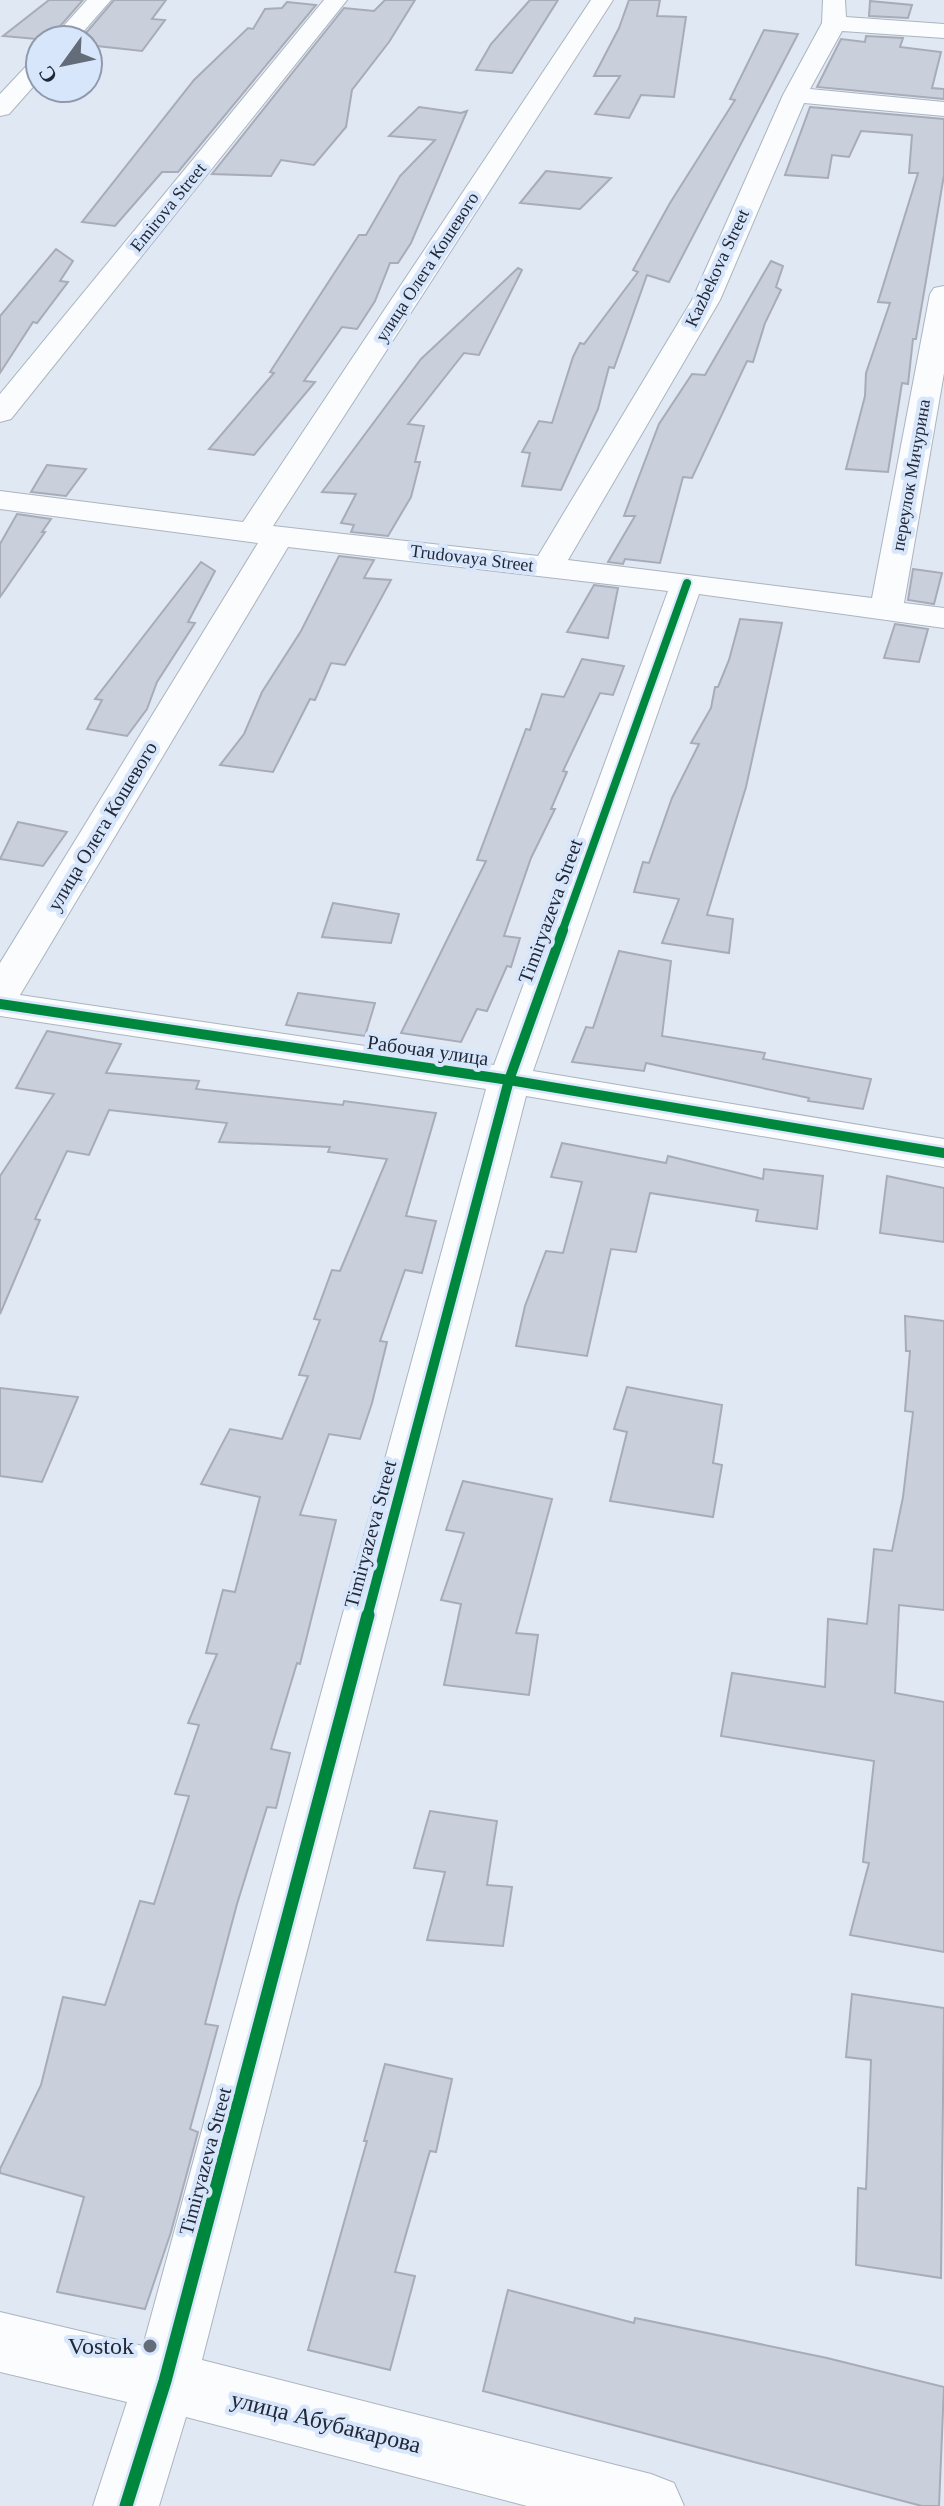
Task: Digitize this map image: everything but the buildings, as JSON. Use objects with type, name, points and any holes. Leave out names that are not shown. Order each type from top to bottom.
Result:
[{"type":"street","points":[[78,24],[100,0]]},
{"type":"street","name":"Emirova Street","points":[[0,413],[336,0]]},
{"type":"street","name":"улица Олега Кошевого","points":[[0,995],[266,534],[602,0]]},
{"type":"street","points":[[834,11],[944,31]]},
{"type":"street","name":"Kazbekova Street","points":[[548,567],[706,300],[834,11]]},
{"type":"street","points":[[0,109],[24,83]]},
{"type":"street","points":[[795,95],[944,109]]},
{"type":"street","name":"переулок Мичурина","points":[[886,609],[944,294]]},
{"type":"street","name":"Trudovaya Street","points":[[0,500],[687,583],[944,618]]},
{"type":"street","name":"Timiryazeva Street","points":[[126,2506],[165,2381],[509,1080],[687,583]]},
{"type":"street","name":"Рабочая улица","points":[[0,1004],[509,1080],[944,1153]]},
{"type":"street","name":"улица Абубакарова","points":[[0,2342],[165,2381],[651,2506]]},
{"type":"cycle path","points":[[126,2506],[165,2381],[509,1080],[687,583]]},
{"type":"cycle path","points":[[0,1004],[509,1080],[944,1153]]},
{"type":"place","name":"Vostok","points":[[150,2346]]}]
